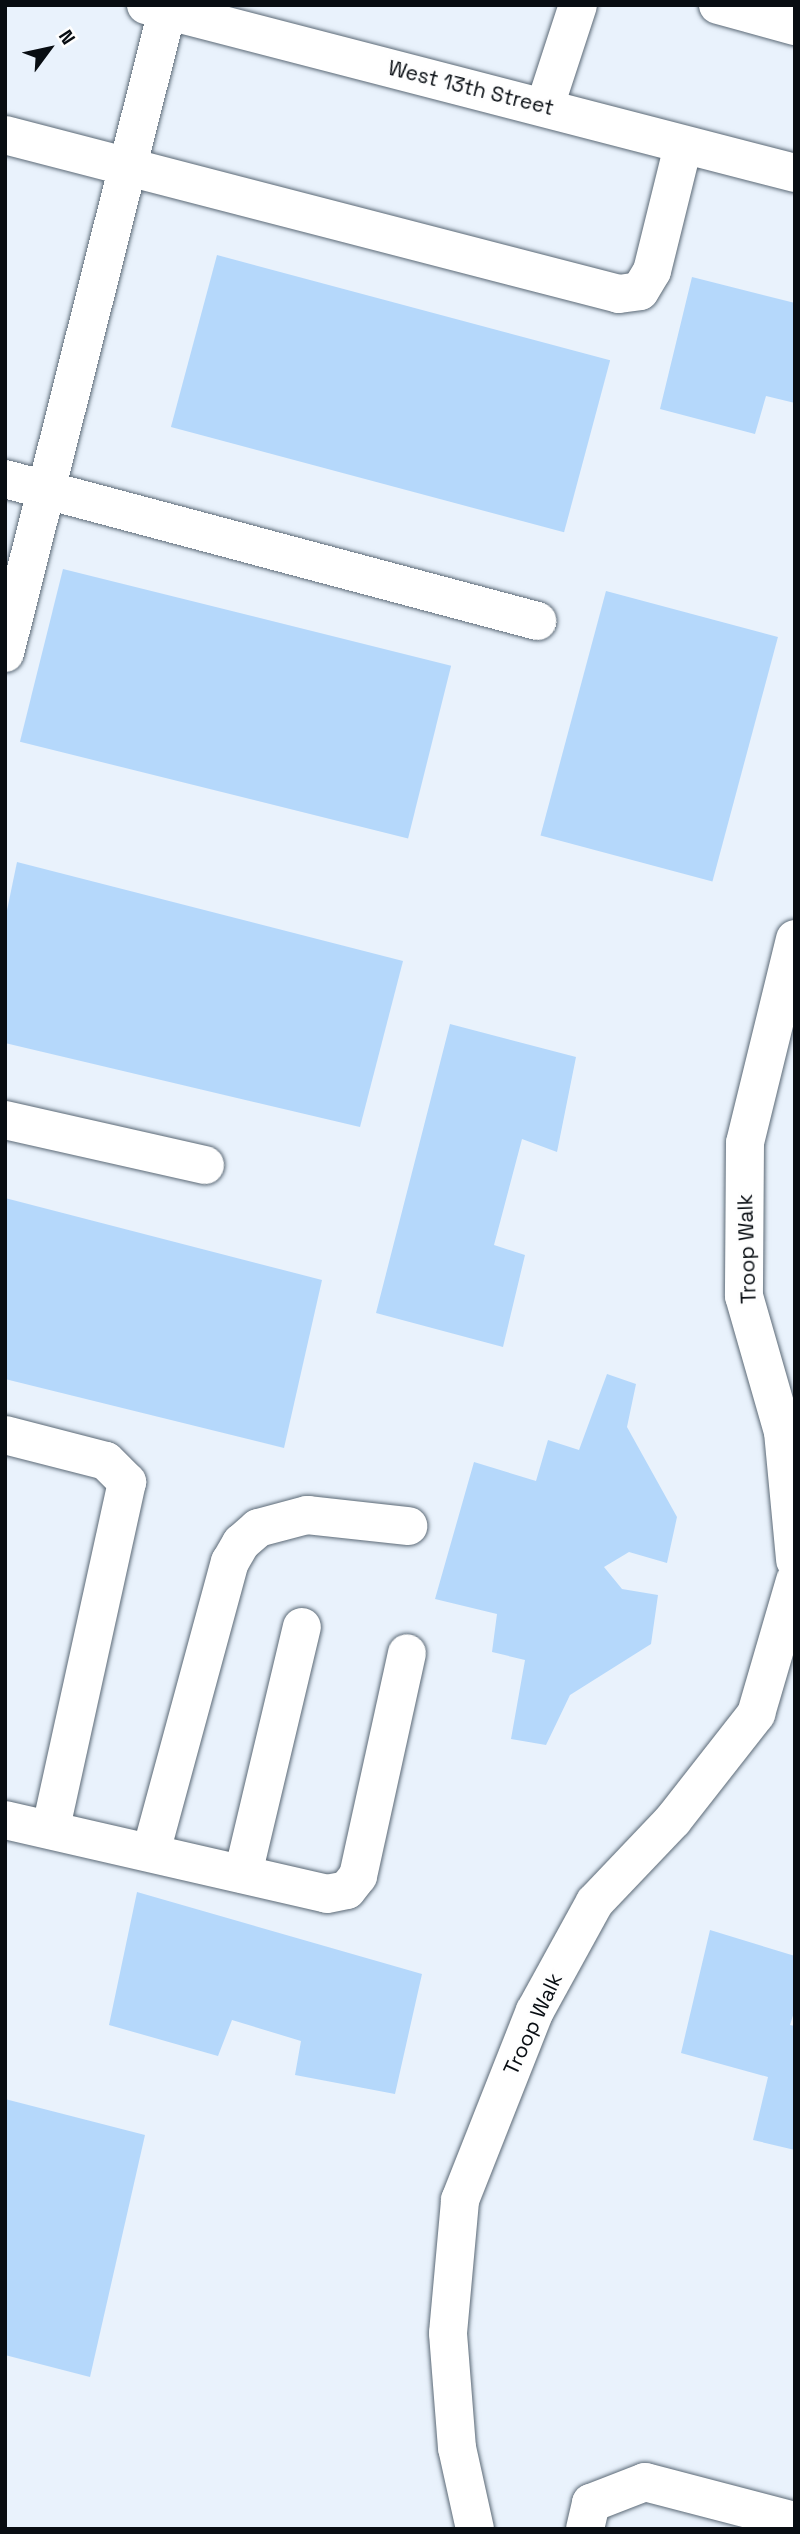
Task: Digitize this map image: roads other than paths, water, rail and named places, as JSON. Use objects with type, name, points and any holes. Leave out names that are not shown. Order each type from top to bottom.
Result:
[{"type":"street","points":[[545,107],[578,5]]},
{"type":"street","points":[[718,5],[795,26]]},
{"type":"street","points":[[5,653],[128,164],[156,8]]},
{"type":"street","name":"West 13th Street","points":[[156,8],[795,173]]},
{"type":"street","points":[[5,135],[128,164],[619,294],[640,292],[652,271],[683,146]]},
{"type":"street","points":[[5,479],[537,621]]},
{"type":"street","name":"Troop Walk","points":[[795,939],[745,1143],[744,1296],[783,1432],[795,1560]]},
{"type":"street","points":[[5,1120],[205,1165]]},
{"type":"street","points":[[5,1435],[106,1461],[127,1482],[51,1829]]},
{"type":"street","points":[[151,1852],[230,1562],[241,1543],[258,1528],[307,1515],[408,1526]]},
{"type":"street","name":"Troop Walk","points":[[475,2529],[457,2448],[448,2333],[460,2200],[535,2011],[595,1902],[673,1820],[756,1714],[795,1581]]},
{"type":"street","points":[[243,1874],[302,1627]]},
{"type":"street","points":[[5,1820],[327,1894],[347,1890],[358,1876],[407,1653]]},
{"type":"street","points":[[584,2529],[591,2503],[645,2482],[795,2521]]}]
